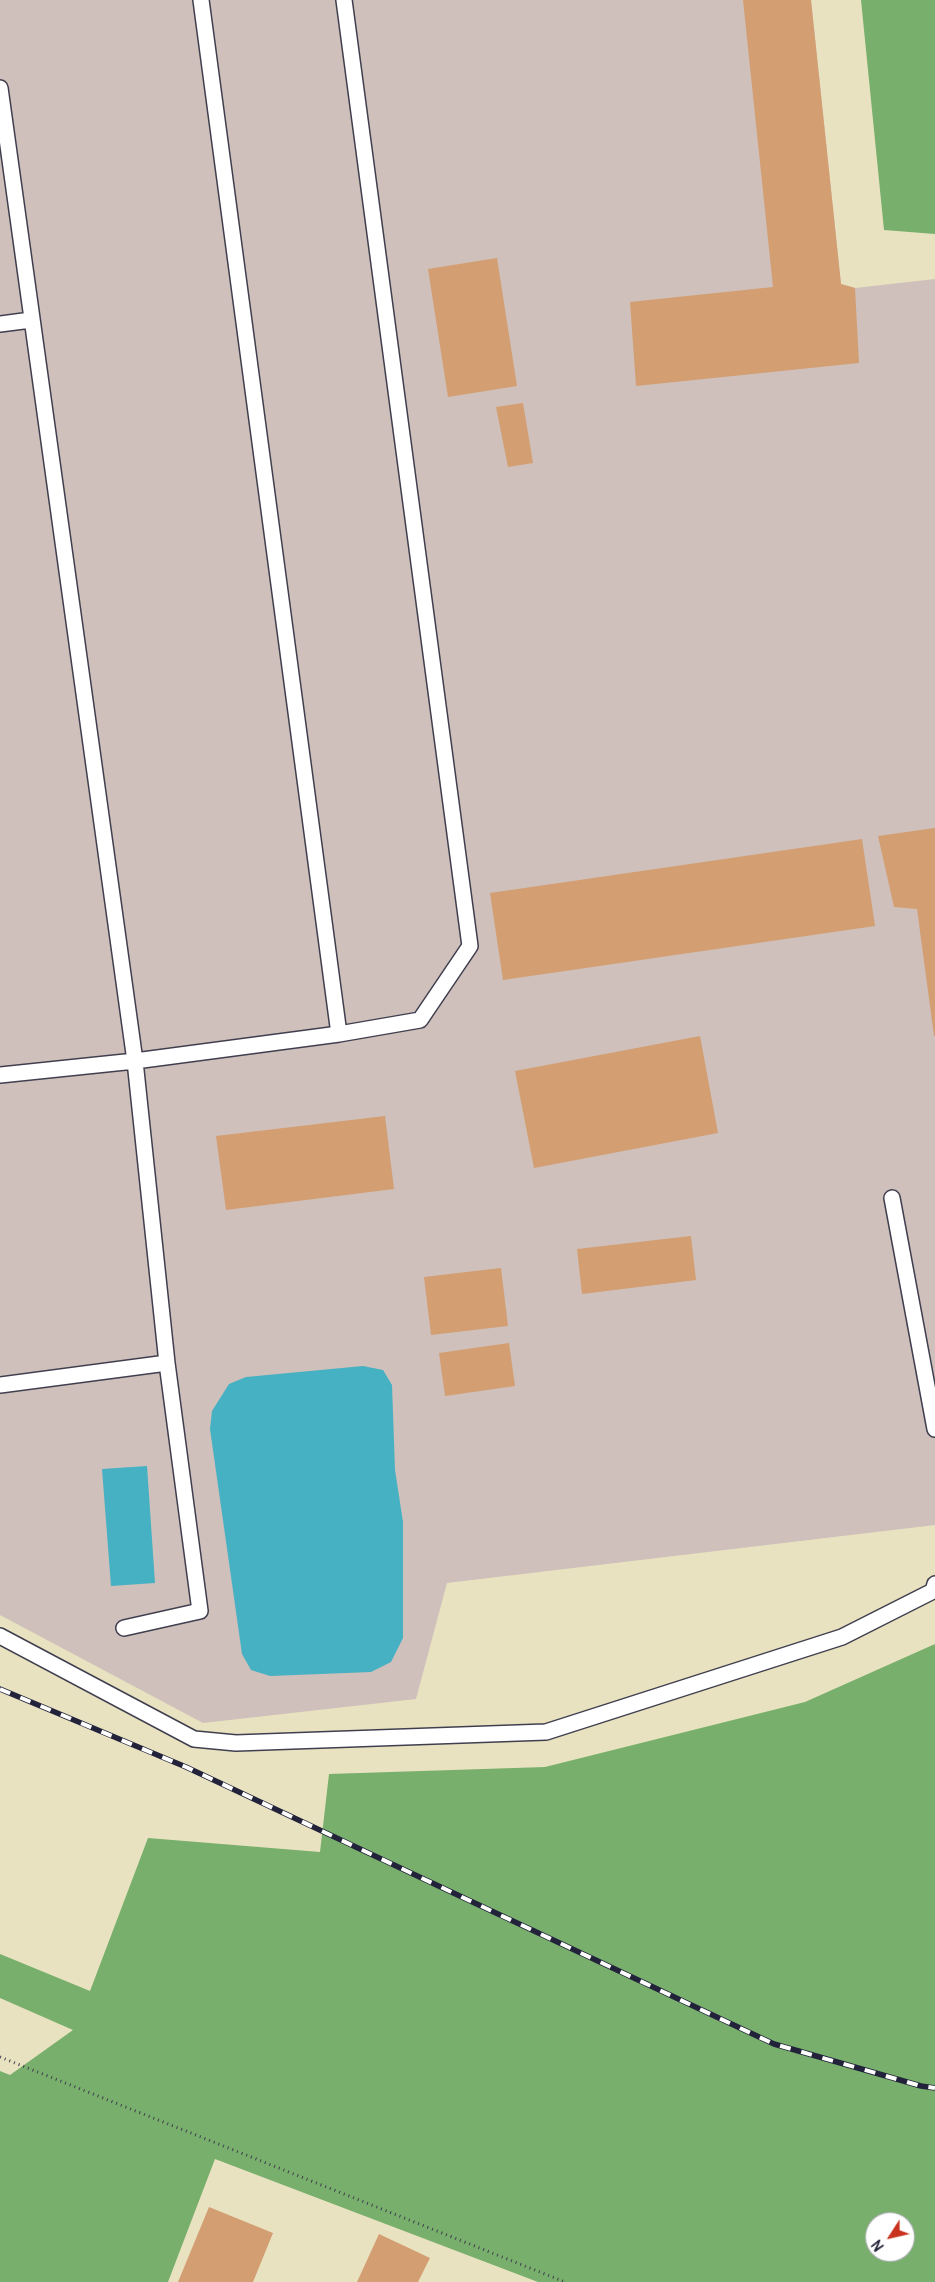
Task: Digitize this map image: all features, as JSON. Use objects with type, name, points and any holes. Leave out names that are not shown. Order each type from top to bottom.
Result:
[{"type":"lane","points":[[201,0],[339,1034]]},
{"type":"lane","points":[[0,1075],[135,1061],[339,1034],[420,1020],[470,946],[344,0]]},
{"type":"lane","points":[[0,88],[135,1061],[168,1362],[200,1611],[124,1628]]},
{"type":"lane","points":[[0,324],[31,320]]},
{"type":"lane","points":[[892,1198],[935,1429]]},
{"type":"lane","points":[[0,1385],[168,1362]]},
{"type":"lane","points":[[0,1636],[194,1739],[236,1743],[546,1732],[842,1637],[933,1591],[935,1584]]},
{"type":"path","points":[[0,2057],[565,2282]]},
{"type":"shaded area","points":[[0,0],[811,0],[841,284],[855,288],[935,279],[935,1525],[447,1583],[416,1699],[203,1723],[0,1615]]},
{"type":"green space","points":[[861,0],[935,0],[935,234],[884,230]]},
{"type":"green space","points":[[935,1644],[935,2282],[538,2282],[215,2159],[168,2282],[0,2282],[0,2071],[10,2075],[73,2030],[0,1998],[0,1954],[90,1991],[148,1838],[320,1852],[329,1774],[545,1767],[805,1702]]},
{"type":"water","points":[[363,1366],[383,1370],[392,1385],[395,1470],[403,1522],[403,1638],[391,1662],[371,1672],[270,1676],[251,1670],[242,1654],[210,1429],[212,1411],[229,1384],[246,1377]]},
{"type":"water","points":[[147,1466],[155,1583],[111,1586],[102,1469]]},
{"type":"building","points":[[743,0],[811,0],[841,284],[855,288],[859,363],[636,386],[630,302],[773,287]]},
{"type":"building","points":[[497,258],[517,386],[448,397],[428,269]]},
{"type":"building","points":[[523,403],[533,463],[508,467],[496,407]]},
{"type":"building","points":[[935,828],[934,1036],[917,909],[894,907],[878,836]]},
{"type":"building","points":[[862,839],[875,926],[503,980],[490,893]]},
{"type":"building","points":[[700,1036],[718,1133],[534,1168],[515,1071]]},
{"type":"building","points":[[385,1116],[394,1189],[226,1210],[216,1136]]},
{"type":"building","points":[[691,1236],[696,1280],[582,1294],[577,1249]]},
{"type":"building","points":[[501,1268],[508,1326],[431,1335],[424,1277]]},
{"type":"building","points":[[509,1343],[515,1386],[445,1396],[439,1353]]},
{"type":"building","points":[[209,2207],[273,2233],[253,2282],[178,2282]]},
{"type":"building","points":[[379,2234],[430,2258],[418,2282],[357,2282]]},
{"type":"railway","points":[[0,1689],[186,1767],[774,2044],[921,2086],[935,2088]]}]
